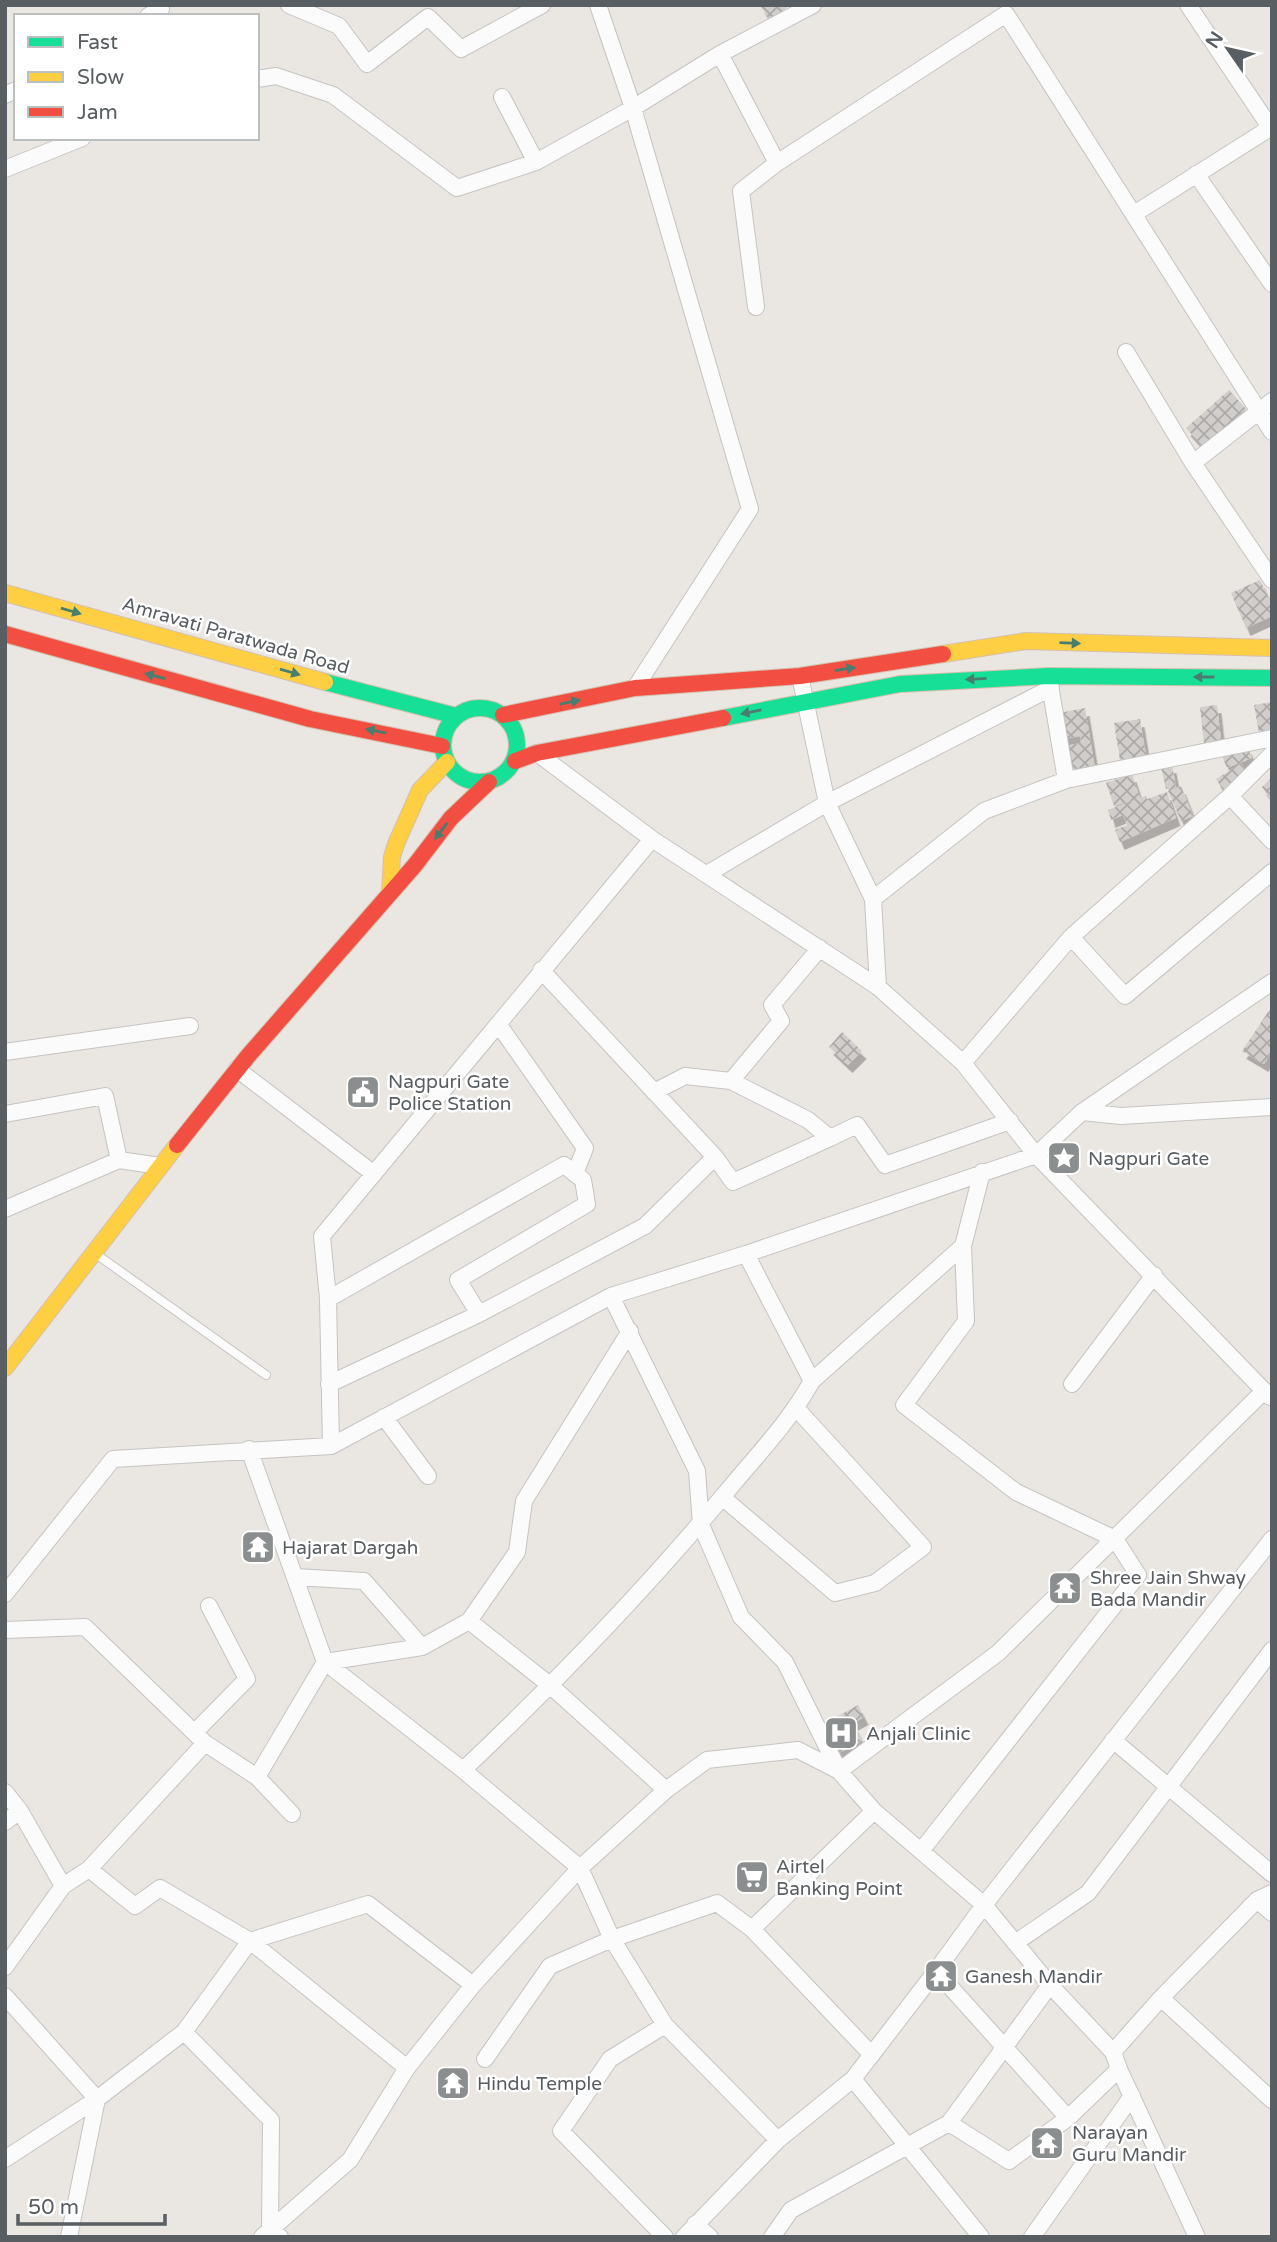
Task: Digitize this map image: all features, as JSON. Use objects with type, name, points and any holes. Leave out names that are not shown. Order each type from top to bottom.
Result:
[{"type":"main road","name":"Amravati Paratwada Road","points":[[5,593],[456,716]]},
{"type":"main road","points":[[5,634],[310,719],[442,746]]},
{"type":"main road","points":[[503,715],[635,688],[800,676],[1026,641],[1272,648]]},
{"type":"main road","points":[[515,761],[537,753],[900,684],[1272,678]]},
{"type":"main road","points":[[5,1368],[237,1069],[415,865],[451,818],[489,782],[504,775],[515,761],[518,745],[514,728],[503,715],[488,708],[472,708],[456,716],[446,729],[442,746],[447,762],[457,775],[472,782],[489,782]]},
{"type":"main road","points":[[390,892],[392,858],[396,844],[420,790],[447,762]]},
{"type":"street","points":[[289,5],[340,26],[367,64],[428,17],[461,49],[542,5]]},
{"type":"street","points":[[598,5],[633,108],[750,509],[635,688]]},
{"type":"street","points":[[259,79],[276,76],[333,95],[457,188],[536,162],[633,108],[720,54],[813,5]]},
{"type":"street","points":[[1134,214],[1271,129],[1188,5]]},
{"type":"street","points":[[756,307],[741,191],[777,163],[1006,14],[1272,432]]},
{"type":"street","points":[[720,54],[777,163]]},
{"type":"street","points":[[502,97],[536,162]]},
{"type":"street","points":[[5,169],[77,140]]},
{"type":"street","points":[[1196,174],[1272,284]]},
{"type":"street","points":[[1126,352],[1193,463],[1272,580]]},
{"type":"street","points":[[1193,463],[1272,401]]},
{"type":"street","points":[[800,676],[827,803],[873,899],[878,986]]},
{"type":"street","points":[[707,874],[827,803],[1050,682],[1066,780]]},
{"type":"street","points":[[873,899],[984,811],[1066,780],[1272,738]]},
{"type":"street","points":[[537,753],[652,839],[878,986],[963,1063],[1036,1155],[1268,1395],[998,1653],[839,1771]]},
{"type":"street","points":[[963,1063],[1071,937],[1230,796],[1272,754]]},
{"type":"street","points":[[1230,796],[1272,841]]},
{"type":"street","points":[[331,1446],[328,1299],[322,1236],[652,839]]},
{"type":"street","points":[[1071,937],[1125,996],[1272,872]]},
{"type":"street","points":[[731,1081],[781,1021],[772,1005],[820,948]]},
{"type":"street","points":[[541,970],[715,1157],[733,1182],[857,1125],[885,1165],[1010,1121]]},
{"type":"street","points":[[5,1594],[113,1459],[331,1446],[611,1296],[746,1254],[1036,1155],[1082,1112],[1272,982]]},
{"type":"street","points":[[499,1025],[584,1148],[575,1174]]},
{"type":"street","points":[[5,1052],[190,1026]]},
{"type":"street","points":[[237,1069],[374,1174]]},
{"type":"street","points":[[654,1092],[685,1076],[731,1081],[808,1120],[830,1138]]},
{"type":"street","points":[[5,1114],[104,1096],[119,1160]]},
{"type":"street","points":[[1082,1112],[1121,1116],[1272,1107]]},
{"type":"street","points":[[329,1384],[479,1314],[645,1226],[715,1157]]},
{"type":"street","points":[[5,1209],[119,1160],[160,1166]]},
{"type":"street","points":[[328,1299],[564,1165],[583,1180],[587,1204],[458,1280],[479,1314]]},
{"type":"street","points":[[921,1851],[1138,1575],[1115,1539],[1016,1492],[904,1405],[966,1321],[963,1245],[982,1172]]},
{"type":"street","points":[[463,1770],[551,1686],[701,1525],[797,1409],[812,1381],[963,1245]]},
{"type":"street","points":[[746,1254],[812,1381]]},
{"type":"street","points":[[1072,1384],[1154,1275]]},
{"type":"street","points":[[611,1296],[697,1471],[701,1525],[741,1617],[785,1662],[839,1771],[874,1811],[984,1905],[1050,1985],[1113,2052],[1197,2237]]},
{"type":"street","points":[[326,1662],[422,1647],[469,1622],[517,1552],[524,1501],[630,1331]]},
{"type":"street","points":[[722,1497],[835,1593],[876,1583],[923,1547],[797,1409]]},
{"type":"street","points":[[384,1417],[428,1476]]},
{"type":"street","points":[[249,1449],[326,1662],[463,1770],[580,1868],[612,1939],[665,2025],[778,2140]]},
{"type":"street","points":[[684,2237],[778,2140],[853,2079],[984,1905],[1272,1539]]},
{"type":"street","points":[[295,1577],[364,1581],[422,1647]]},
{"type":"street","points":[[5,1967],[63,1886],[89,1869],[247,1679],[209,1606]]},
{"type":"street","points":[[469,1622],[551,1686],[666,1790]]},
{"type":"street","points":[[5,1630],[85,1627],[200,1737],[257,1777],[292,1814]]},
{"type":"street","points":[[1015,1943],[1088,1893],[1272,1650]]},
{"type":"street","points":[[257,1777],[326,1662]]},
{"type":"street","points":[[1113,1740],[1272,1874]]},
{"type":"street","points":[[271,2234],[350,2161],[407,2068],[473,1985],[580,1868],[666,1790],[707,1760],[798,1750],[839,1771]]},
{"type":"street","points":[[5,1791],[20,1811],[63,1886]]},
{"type":"street","points":[[5,1822],[20,1811]]},
{"type":"street","points":[[752,1929],[874,1811]]},
{"type":"street","points":[[89,1869],[135,1906],[160,1888],[250,1941],[407,2068]]},
{"type":"street","points":[[1113,2052],[1161,1998],[1264,1897],[1272,1913]]},
{"type":"street","points":[[485,2059],[550,1966],[612,1939],[717,1903],[752,1929],[872,2055]]},
{"type":"street","points":[[5,2160],[97,2099],[184,2032],[250,1941],[368,1904],[473,1985]]},
{"type":"street","points":[[936,1971],[1068,2118]]},
{"type":"street","points":[[772,2237],[791,2210],[949,2123],[1050,1985]]},
{"type":"street","points":[[5,1996],[97,2099]]},
{"type":"street","points":[[1161,1998],[1272,2100]]},
{"type":"street","points":[[665,2025],[610,2059],[561,2131],[665,2237]]},
{"type":"street","points":[[184,2032],[271,2120],[271,2234]]},
{"type":"street","points":[[949,2123],[1009,2161],[1068,2118],[1119,2069]]},
{"type":"street","points":[[853,2079],[981,2237]]},
{"type":"street","points":[[1032,2237],[1132,2096]]},
{"type":"street","points":[[69,2237],[97,2099]]},
{"type":"street","points":[[695,2224],[710,2237]]},
{"type":"lane","points":[[94,1252],[266,1375]]},
{"type":"building","points":[[760,5],[790,5],[770,21]]},
{"type":"building","points":[[1229,390],[1246,409],[1203,447],[1186,428]]},
{"type":"building","points":[[1260,580],[1272,605],[1272,616],[1246,628],[1231,593]]},
{"type":"building","points":[[1272,702],[1272,731],[1259,733],[1254,705]]},
{"type":"building","points":[[1217,705],[1221,741],[1204,743],[1200,707]]},
{"type":"building","points":[[1085,708],[1095,768],[1070,772],[1065,746],[1081,743],[1080,736],[1064,739],[1059,713]]},
{"type":"building","points":[[1140,719],[1146,755],[1120,760],[1114,723]]},
{"type":"building","points":[[1247,746],[1252,758],[1227,768],[1222,756]]},
{"type":"building","points":[[1241,764],[1248,775],[1223,790],[1216,779]]},
{"type":"building","points":[[1172,765],[1176,787],[1166,789],[1161,767]]},
{"type":"building","points":[[1132,774],[1140,798],[1146,796],[1147,799],[1167,792],[1176,818],[1120,842],[1115,830],[1127,825],[1123,815],[1111,820],[1108,810],[1137,799],[1114,806],[1106,783]]},
{"type":"building","points":[[1272,777],[1272,801],[1262,787]]},
{"type":"building","points":[[1181,786],[1193,816],[1181,821],[1168,791]]},
{"type":"building","points":[[1272,1006],[1272,1051],[1264,1064],[1242,1051]]},
{"type":"building","points":[[842,1032],[862,1051],[848,1065],[829,1047]]},
{"type":"building","points":[[858,1705],[864,1717],[853,1723],[862,1741],[835,1755],[820,1726]]},
{"type":"traffic: fast","points":[[723,718],[900,684],[1049,676],[1272,678]]},
{"type":"traffic: fast","points":[[325,682],[456,716]]},
{"type":"traffic: fast","points":[[473,708],[487,708],[501,714],[511,724],[517,745],[511,766],[501,776],[487,782],[473,782],[459,776],[449,766],[443,752],[443,738],[449,724],[459,714],[473,708]]},
{"type":"traffic: slow","points":[[5,593],[325,682]]},
{"type":"traffic: slow","points":[[943,654],[1026,641],[1272,648]]},
{"type":"traffic: slow","points":[[390,892],[392,857],[396,844],[420,790],[447,762]]},
{"type":"traffic: slow","points":[[5,1368],[177,1145]]},
{"type":"traffic: jam","points":[[5,634],[310,719],[442,746]]},
{"type":"traffic: jam","points":[[503,715],[635,688],[800,676],[943,654]]},
{"type":"traffic: jam","points":[[515,761],[537,753],[723,718]]},
{"type":"traffic: jam","points":[[177,1145],[248,1056],[415,865],[451,818],[489,782]]},
{"type":"place","name":"Nagpuri Gate Police Station","points":[[363,1092]]},
{"type":"place","name":"Nagpuri Gate","points":[[1064,1158]]},
{"type":"place","name":"Hajarat Dargah","points":[[258,1547]]},
{"type":"place","name":"Shree Jain Shway Bada Mandir","points":[[1065,1588]]},
{"type":"place","name":"Anjali Clinic","points":[[841,1733]]},
{"type":"place","name":"Airtel Banking Point","points":[[752,1877]]},
{"type":"place","name":"Ganesh Mandir","points":[[941,1976]]},
{"type":"place","name":"Hindu Temple","points":[[453,2083]]},
{"type":"place","name":"Narayan Guru Mandir","points":[[1047,2143]]}]
